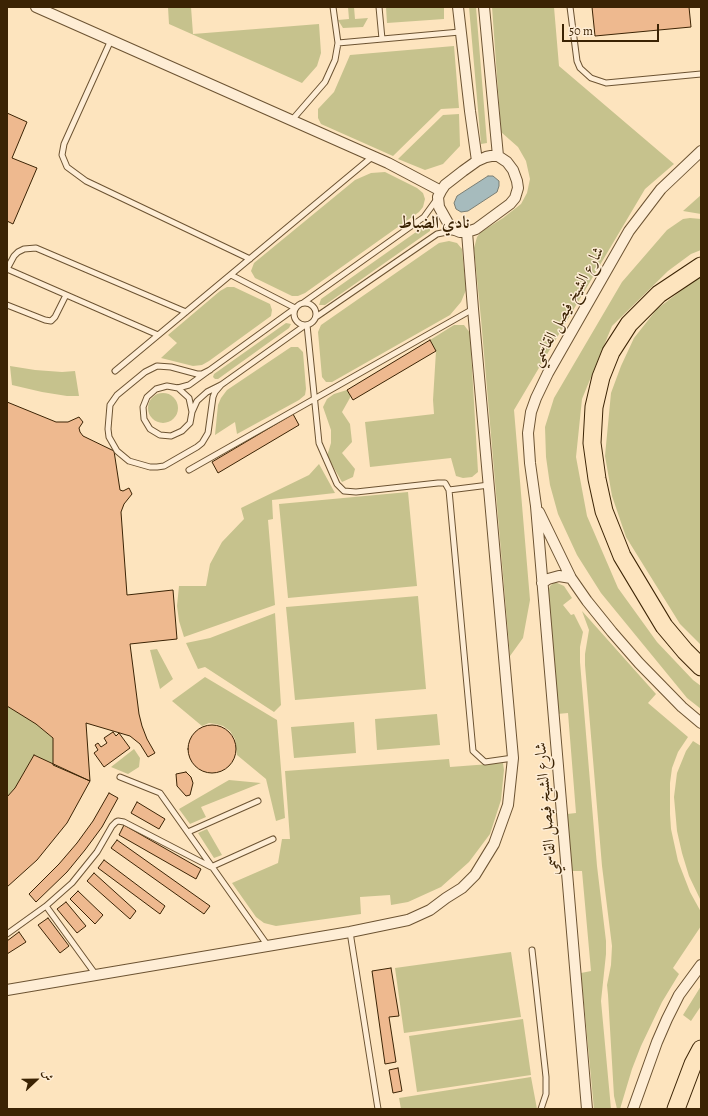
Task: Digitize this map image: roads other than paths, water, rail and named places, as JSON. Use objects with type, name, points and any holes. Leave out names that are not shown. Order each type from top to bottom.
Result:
[{"type":"highway","points":[[701,266],[659,294],[629,324],[611,352],[601,377],[594,407],[592,443],[597,480],[604,511],[622,556],[664,626],[701,667]]},
{"type":"highway","points":[[676,1109],[693,1064],[701,1049]]},
{"type":"street","points":[[36,7],[388,163],[440,194]]},
{"type":"street","points":[[458,7],[477,161]]},
{"type":"street","points":[[484,7],[498,156]]},
{"type":"street","name":"شارع الشيخ فيصل القاسمي","points":[[587,1109],[536,506],[530,463],[528,433],[531,412],[536,398],[560,350],[629,231],[661,190],[701,150]]},
{"type":"street","points":[[498,156],[513,170],[518,181],[518,188],[515,198],[488,222],[476,229],[464,232],[451,227],[438,207],[440,194],[445,185],[477,161],[486,157],[498,156]]},
{"type":"street","points":[[7,990],[97,976],[350,932],[408,920],[430,910],[462,888],[475,875],[494,844],[508,805],[513,758],[473,309],[464,232]]},
{"type":"street","name":"شارع الشيخ فيصل القاسمي","points":[[536,506],[572,578],[595,612],[625,647],[682,707],[701,722]]},
{"type":"street","points":[[542,583],[548,579],[559,576],[572,578]]},
{"type":"street","points":[[633,1109],[654,1048],[667,1019],[679,995],[701,965]]},
{"type":"lane","points":[[292,120],[325,82],[335,60],[338,43],[333,7]]},
{"type":"lane","points":[[379,7],[382,39]]},
{"type":"lane","points":[[570,7],[577,61],[580,68],[591,78],[606,83],[701,74]]},
{"type":"lane","points":[[338,43],[460,32]]},
{"type":"lane","points":[[111,40],[64,144],[62,156],[67,166],[86,181],[250,259]]},
{"type":"lane","points":[[115,371],[372,157]]},
{"type":"lane","points":[[440,194],[424,217],[303,303],[298,305],[189,385],[178,388],[167,386],[156,389],[147,397],[143,407],[144,419],[150,429],[160,435],[171,436],[182,431],[190,423],[192,412],[197,401],[207,392],[221,385],[313,322],[316,317],[437,234],[447,232],[464,232]]},
{"type":"lane","points":[[158,335],[7,269],[18,252],[30,248],[41,249],[186,312]]},
{"type":"lane","points":[[231,275],[294,309]]},
{"type":"lane","points":[[7,305],[51,321],[56,317],[66,295]]},
{"type":"lane","points":[[303,303],[309,304],[314,308],[316,317]]},
{"type":"lane","points":[[294,309],[293,316],[296,322],[306,326]]},
{"type":"lane","points":[[189,470],[473,309]]},
{"type":"lane","points":[[306,326],[319,443],[336,484],[344,491],[356,492],[438,483],[445,483],[449,490],[473,751],[485,762],[513,758]]},
{"type":"lane","points":[[210,370],[202,374],[197,374],[170,367],[157,366],[145,372],[117,395],[110,405],[108,429],[109,437],[116,451],[129,461],[150,467],[157,467],[164,466],[197,447],[202,443],[208,433],[213,397],[221,385]]},
{"type":"lane","points":[[178,388],[189,398],[192,412]]},
{"type":"lane","points":[[449,490],[489,485]]},
{"type":"lane","points":[[120,777],[160,793],[268,946]]},
{"type":"lane","points":[[188,832],[258,801]]},
{"type":"lane","points":[[7,934],[46,906],[72,883],[97,852],[113,823],[118,821],[124,822],[211,867]]},
{"type":"lane","points":[[211,867],[273,839]]},
{"type":"lane","points":[[46,906],[97,976]]},
{"type":"lane","points":[[350,932],[378,1109]]},
{"type":"lane","points":[[532,950],[546,1077],[546,1094],[541,1109]]},
{"type":"district","name":"نادي الضباط","points":[[434,224]]}]
